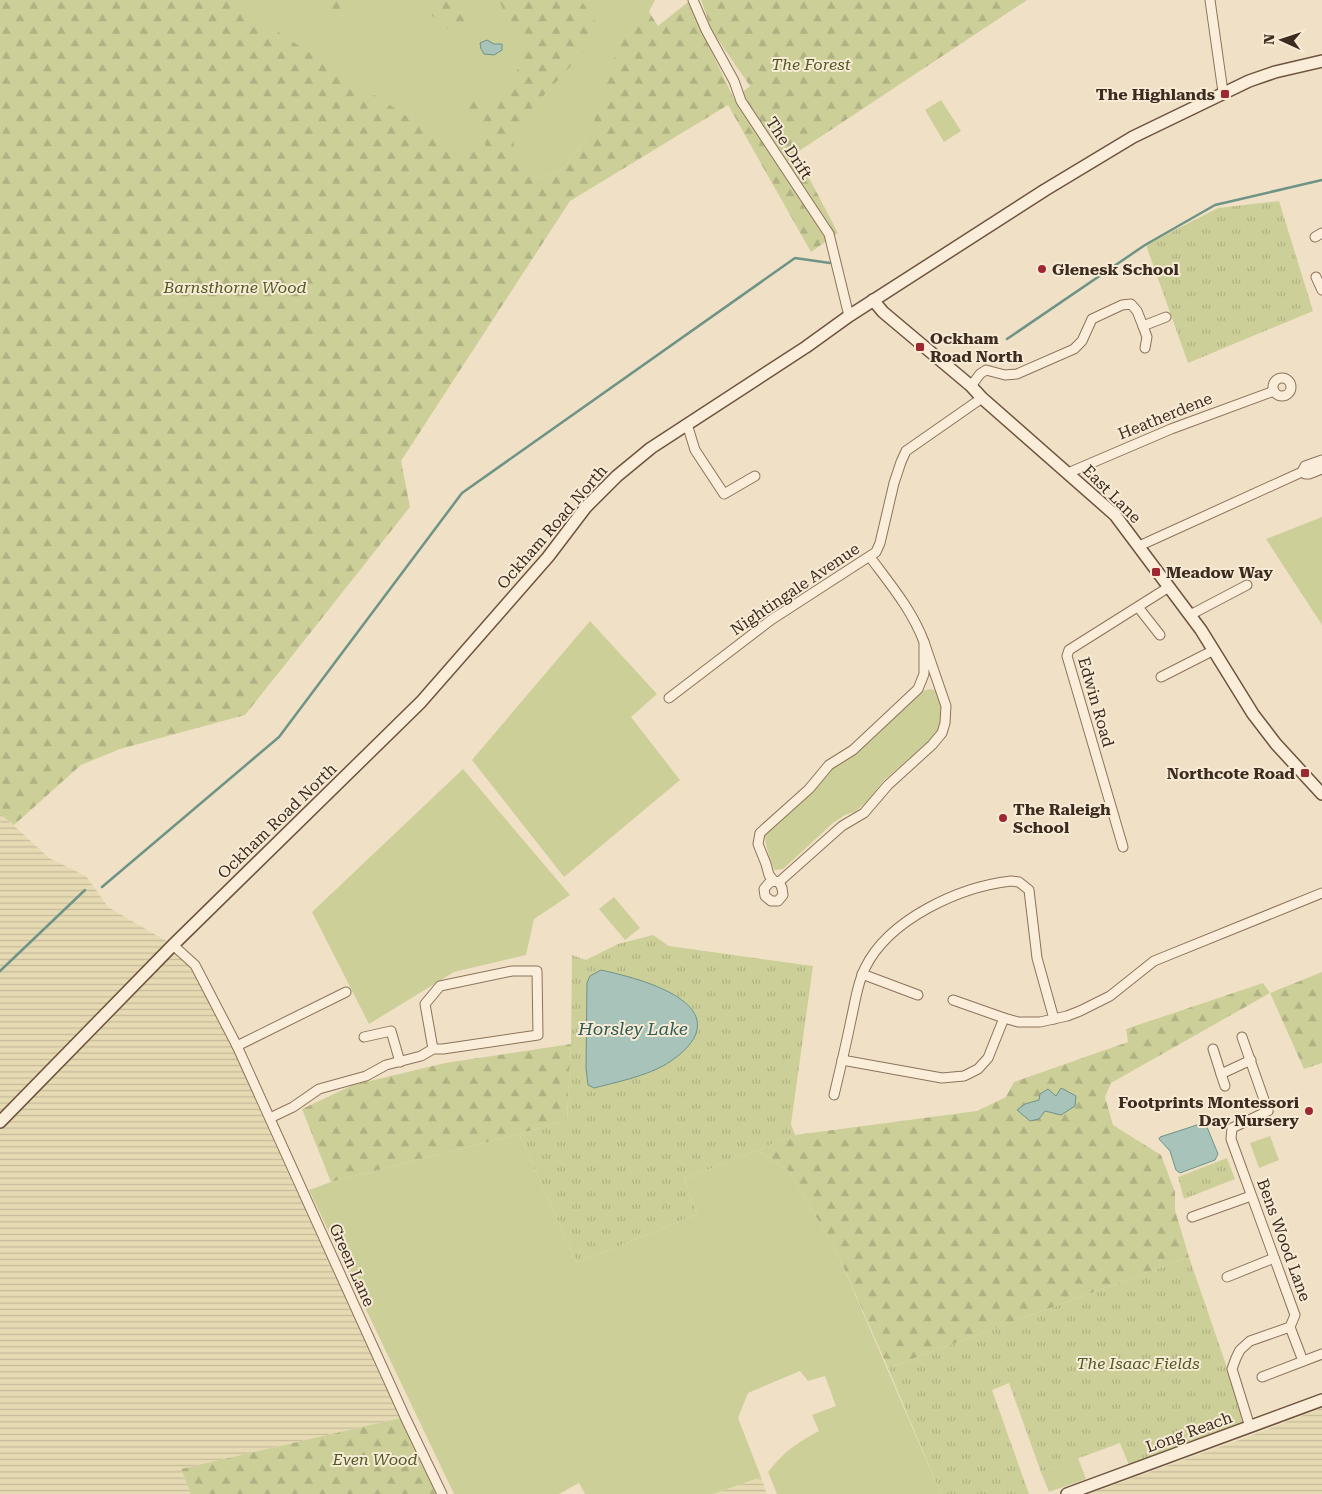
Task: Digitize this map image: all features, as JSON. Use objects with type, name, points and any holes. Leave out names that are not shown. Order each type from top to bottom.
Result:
[{"type":"main road","name":"Ockham Road North","points":[[0,1122],[173,945],[421,702],[548,557],[586,507],[617,476],[651,448],[792,357],[849,316],[1045,190],[1133,137],[1223,92],[1274,72],[1322,61]]},
{"type":"main road","name":"East Lane","points":[[874,300],[883,312],[970,386],[1115,515],[1190,615],[1264,729],[1322,794]]},
{"type":"main road","name":"Long Reach","points":[[1067,1494],[1322,1400]]},
{"type":"street","name":"The Drift","points":[[693,0],[706,30],[734,81],[741,101],[829,234],[849,316]]},
{"type":"street","points":[[1210,0],[1223,92]]},
{"type":"street","points":[[1316,277],[1322,290]]},
{"type":"street","points":[[970,386],[986,370],[1005,375],[1017,374],[1074,349],[1082,341],[1092,319],[1122,305],[1130,304],[1134,306],[1147,337],[1145,348]]},
{"type":"street","points":[[1142,326],[1166,317]]},
{"type":"street","name":"Heatherdene","points":[[1068,473],[1171,429],[1274,390]]},
{"type":"street","name":"Nightingale Avenue","points":[[669,698],[778,615],[876,552],[897,475],[906,451],[982,398]]},
{"type":"street","points":[[687,424],[695,450],[724,494],[755,476]]},
{"type":"street","points":[[1304,472],[1305,466],[1322,460]]},
{"type":"street","points":[[1139,546],[1304,472],[1308,474],[1322,469]]},
{"type":"street","points":[[870,557],[915,620],[924,642],[946,706],[944,728],[936,741],[888,785],[864,812],[842,826],[776,881],[769,876],[758,844],[760,833],[809,789],[828,764],[853,750],[923,683],[930,681],[940,689]]},
{"type":"street","points":[[1190,615],[1247,585]]},
{"type":"street","name":"Edwin Road","points":[[1123,847],[1067,656],[1070,650],[1169,587]]},
{"type":"street","points":[[1138,607],[1160,635]]},
{"type":"street","points":[[918,688],[924,674],[924,642]]},
{"type":"street","points":[[1161,677],[1214,650]]},
{"type":"street","points":[[834,1095],[858,988],[862,974],[871,958],[887,939],[923,910],[963,892],[1015,881],[1026,887],[1030,894],[1037,958],[1054,1019]]},
{"type":"street","points":[[953,1000],[1004,1018],[1031,1023],[1054,1019],[1080,1011],[1110,996],[1154,961],[1322,893]]},
{"type":"street","name":"Green Lane","points":[[173,945],[195,965],[237,1046],[405,1417],[442,1494]]},
{"type":"street","points":[[270,1118],[293,1107],[319,1089],[366,1076],[386,1065],[421,1056],[433,1049],[538,1035],[537,972],[512,971],[440,986],[425,1004],[433,1049]]},
{"type":"street","points":[[862,974],[918,995]]},
{"type":"street","points":[[237,1046],[346,992]]},
{"type":"street","points":[[842,1060],[942,1078],[964,1076],[978,1069],[988,1058],[1004,1018]]},
{"type":"street","points":[[364,1037],[391,1031],[400,1062]]},
{"type":"street","points":[[1221,1074],[1251,1060],[1242,1037]]},
{"type":"street","points":[[1213,1049],[1225,1086]]},
{"type":"street","name":"Bens Wood Lane","points":[[1250,1427],[1232,1369],[1236,1358],[1240,1350],[1250,1341],[1290,1327],[1295,1315],[1230,1134],[1232,1128],[1268,1111],[1251,1060]]},
{"type":"street","points":[[1192,1217],[1251,1196]]},
{"type":"street","points":[[1227,1277],[1274,1258]]},
{"type":"street","points":[[1290,1327],[1302,1361]]},
{"type":"street","points":[[1262,1377],[1322,1354]]},
{"type":"shaded area","points":[[0,813],[49,858],[86,876],[108,907],[173,945],[195,965],[405,1417],[181,1469],[191,1494],[0,1494]]},
{"type":"shaded area","points":[[1322,1408],[1322,1494],[1088,1494],[1242,1439]]},
{"type":"shaded area","points":[[761,1477],[767,1494],[713,1494]]},
{"type":"green space","name":"Barnsthorne Wood","points":[[0,0],[229,0],[463,153],[485,149],[486,134],[451,106],[460,100],[492,102],[509,95],[523,53],[499,0],[581,0],[602,32],[512,130],[515,155],[536,179],[562,170],[590,133],[621,37],[649,12],[658,26],[688,2],[734,99],[750,86],[712,31],[701,0],[1027,0],[796,153],[838,233],[811,252],[728,105],[570,201],[401,461],[410,507],[245,715],[120,749],[81,765],[14,825],[0,814]]},
{"type":"green space","points":[[170,0],[655,0],[649,12],[657,27],[590,133],[562,170],[511,188]]},
{"type":"green space","points":[[309,0],[344,0],[340,16],[317,8]]},
{"type":"green space","points":[[422,0],[460,0],[468,26],[459,38],[430,14]]},
{"type":"green space","points":[[941,100],[961,131],[944,142],[925,110]]},
{"type":"green space","points":[[1279,201],[1313,311],[1188,363],[1146,245],[1218,208]]},
{"type":"green space","points":[[1322,517],[1322,625],[1266,539]]},
{"type":"green space","points":[[590,621],[657,694],[631,717],[680,780],[564,877],[472,760]]},
{"type":"green space","points":[[930,689],[938,691],[943,708],[942,723],[933,737],[883,781],[867,802],[854,812],[845,815],[833,823],[783,869],[775,870],[768,852],[765,834],[824,773],[918,692]]},
{"type":"green space","points":[[463,769],[570,895],[534,919],[526,955],[454,972],[369,1024],[312,912]]},
{"type":"green space","points":[[614,897],[640,928],[625,940],[599,909]]},
{"type":"green space","points":[[653,935],[669,946],[813,966],[791,1124],[795,1135],[684,1179],[697,1214],[577,1263],[519,1134],[567,1120],[571,1044],[572,955],[586,960],[618,944]]},
{"type":"green space","points":[[1322,972],[1322,1063],[1304,1069],[1270,993]]},
{"type":"green space","points":[[1263,983],[1270,993],[1111,1083],[1105,1097],[1113,1125],[1161,1155],[1175,1192],[1175,1210],[1189,1257],[888,1368],[836,1250],[788,1170],[757,1150],[795,1135],[977,1111],[1006,1097],[1014,1082],[1128,1042],[1126,1029]]},
{"type":"green space","points":[[571,1044],[567,1120],[331,1182],[302,1109],[353,1085],[445,1063]]},
{"type":"green space","points":[[519,1134],[577,1263],[697,1214],[684,1179],[757,1150],[788,1170],[836,1250],[941,1494],[777,1494],[768,1472],[791,1448],[819,1431],[812,1415],[836,1406],[825,1376],[808,1381],[800,1371],[748,1393],[738,1418],[761,1477],[713,1494],[585,1494],[579,1483],[559,1494],[454,1494],[309,1190],[331,1182]]},
{"type":"green space","points":[[1270,1136],[1279,1160],[1259,1168],[1250,1143]]},
{"type":"green space","points":[[1227,1158],[1235,1179],[1184,1199],[1178,1177]]},
{"type":"green space","name":"The Isaac Fields","points":[[1189,1257],[1246,1423],[1131,1470],[1120,1443],[1041,1472],[1009,1383],[992,1390],[1029,1494],[941,1494],[888,1368]]},
{"type":"green space","name":"Even Wood","points":[[405,1417],[442,1494],[191,1494],[181,1469]]},
{"type":"green space","points":[[1078,1458],[1086,1479],[1049,1492],[1041,1472]]},
{"type":"water","points":[[487,40],[494,44],[502,44],[502,50],[494,55],[484,54],[480,43]]},
{"type":"water","name":"Horsley Lake","points":[[601,970],[630,977],[666,990],[693,1010],[697,1023],[694,1038],[688,1046],[667,1063],[638,1076],[594,1088],[588,1085],[586,1068],[587,983],[590,976]]},
{"type":"water","points":[[1061,1088],[1076,1096],[1075,1106],[1061,1115],[1045,1111],[1039,1119],[1030,1121],[1017,1110],[1025,1104],[1039,1100],[1040,1094],[1048,1089],[1056,1096]]},
{"type":"water","points":[[1200,1124],[1207,1127],[1218,1154],[1215,1160],[1180,1173],[1176,1170],[1170,1151],[1159,1139],[1160,1137]]},
{"type":"waterway","points":[[1007,339],[1145,245],[1215,205],[1322,180]]},
{"type":"waterway","points":[[102,887],[279,737],[462,493],[795,258],[830,263]]},
{"type":"waterway","points":[[0,971],[85,890]]},
{"type":"place","name":"The Highlands","points":[[1225,94]]},
{"type":"place","name":"Glenesk School","points":[[1042,269]]},
{"type":"place","name":"Ockham Road North","points":[[920,347]]},
{"type":"place","name":"Meadow Way","points":[[1156,572]]},
{"type":"place","name":"Northcote Road","points":[[1305,773]]},
{"type":"place","name":"The Raleigh School","points":[[1003,818]]},
{"type":"place","name":"Footprints Montessori Day Nursery","points":[[1309,1111]]},
{"type":"park label","name":"The Forest","points":[[811,64]]}]
